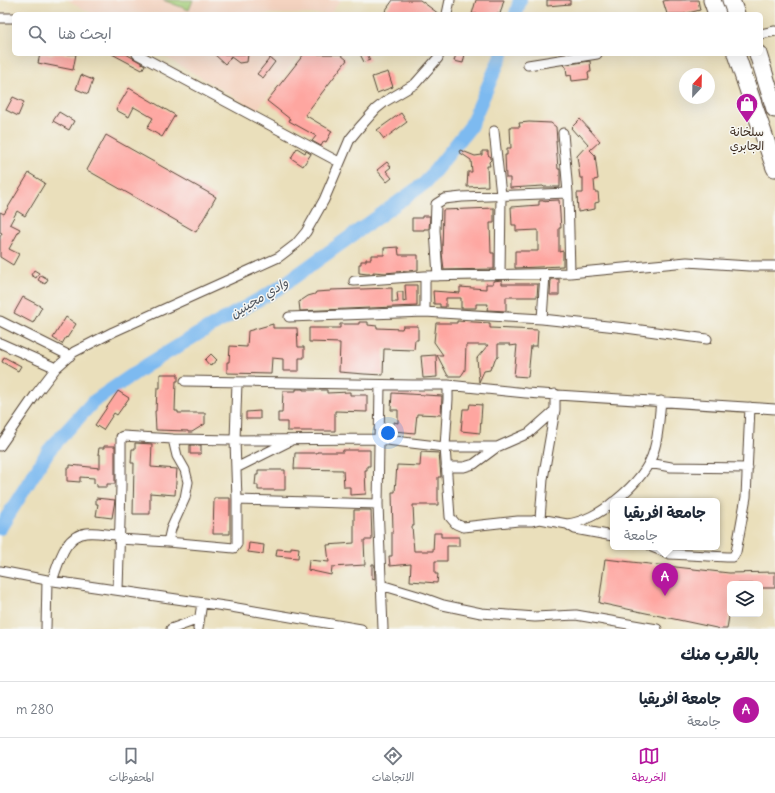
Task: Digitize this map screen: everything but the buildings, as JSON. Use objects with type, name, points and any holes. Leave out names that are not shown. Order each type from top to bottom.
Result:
[{"type":"highway","points":[[712,0],[716,12]]},
{"type":"highway","points":[[721,0],[725,12]]},
{"type":"highway","points":[[731,0],[735,12]]},
{"type":"highway","points":[[742,0],[745,12]]},
{"type":"highway","points":[[737,56],[775,168]]},
{"type":"highway","points":[[759,56],[775,109]]},
{"type":"street","points":[[448,12],[450,0]]},
{"type":"street","points":[[763,34],[775,32]]},
{"type":"street","points":[[141,56],[339,162]]},
{"type":"street","points":[[0,446],[56,368],[74,352],[113,332],[279,257],[296,244],[306,232],[324,200],[339,162],[350,139],[358,128],[386,100],[415,84],[438,56]]},
{"type":"street","points":[[528,65],[584,56]]},
{"type":"street","points":[[494,131],[500,195],[500,274]]},
{"type":"street","points":[[563,133],[568,193],[570,273]]},
{"type":"street","points":[[438,276],[435,230],[436,204],[444,199],[462,196],[568,193]]},
{"type":"street","points":[[354,281],[425,276],[570,273],[687,262],[775,266]]},
{"type":"street","points":[[542,319],[545,274]]},
{"type":"street","points":[[425,276],[425,312]]},
{"type":"street","points":[[289,318],[425,312],[542,319],[626,328],[707,340]]},
{"type":"street","points":[[0,321],[70,356]]},
{"type":"street","points":[[0,343],[56,368]]},
{"type":"street","points":[[185,381],[448,385],[775,409]]},
{"type":"street","points":[[46,629],[50,581],[68,543],[75,536],[87,533],[234,548],[237,544],[235,440],[237,382]]},
{"type":"street","points":[[380,385],[378,504],[383,629]]},
{"type":"street","points":[[448,385],[445,447],[446,467],[450,517],[456,524],[463,527],[518,521],[532,522],[540,519],[567,524],[576,523],[610,505]]},
{"type":"street","points":[[540,519],[543,479],[555,410],[555,394]]},
{"type":"street","points":[[618,498],[639,477],[649,463],[656,443],[661,401]]},
{"type":"street","points":[[660,550],[670,554],[727,558],[733,557],[736,552],[746,497],[750,407]]},
{"type":"street","points":[[446,467],[474,464],[497,447],[529,433],[555,410]]},
{"type":"street","points":[[118,590],[121,437],[123,436],[235,440],[378,439],[445,447],[497,447]]},
{"type":"street","points":[[168,542],[171,529],[185,498],[188,482],[185,470],[176,456],[173,438]]},
{"type":"street","points":[[236,468],[294,439]]},
{"type":"street","points":[[649,463],[671,467],[748,468]]},
{"type":"street","points":[[237,500],[378,504]]},
{"type":"street","points":[[567,524],[575,529],[610,535]]},
{"type":"street","points":[[0,571],[50,581],[118,590],[362,629]]},
{"type":"street","points":[[381,585],[421,597],[443,606],[482,613],[535,617],[576,615],[658,629]]},
{"type":"street","points":[[198,629],[202,603]]},
{"type":"street","points":[[171,629],[199,619]]},
{"type":"shaded area","points":[[68,0],[341,0],[332,12],[89,12]]},
{"type":"shaded area","points":[[163,56],[298,56],[257,110]]},
{"type":"green space","points":[[163,0],[193,0],[189,10]]},
{"type":"waterway","name":"وادي مجينين","points":[[517,12],[520,0]]},
{"type":"waterway","name":"وادي مجينين","points":[[0,528],[49,450],[93,402],[147,365],[279,288],[425,183],[470,127],[501,56]]},
{"type":"place","name":"سلخانة الجابري","points":[[747,124]]},
{"type":"place","name":"جامعة افريقيا","points":[[665,596]]}]
